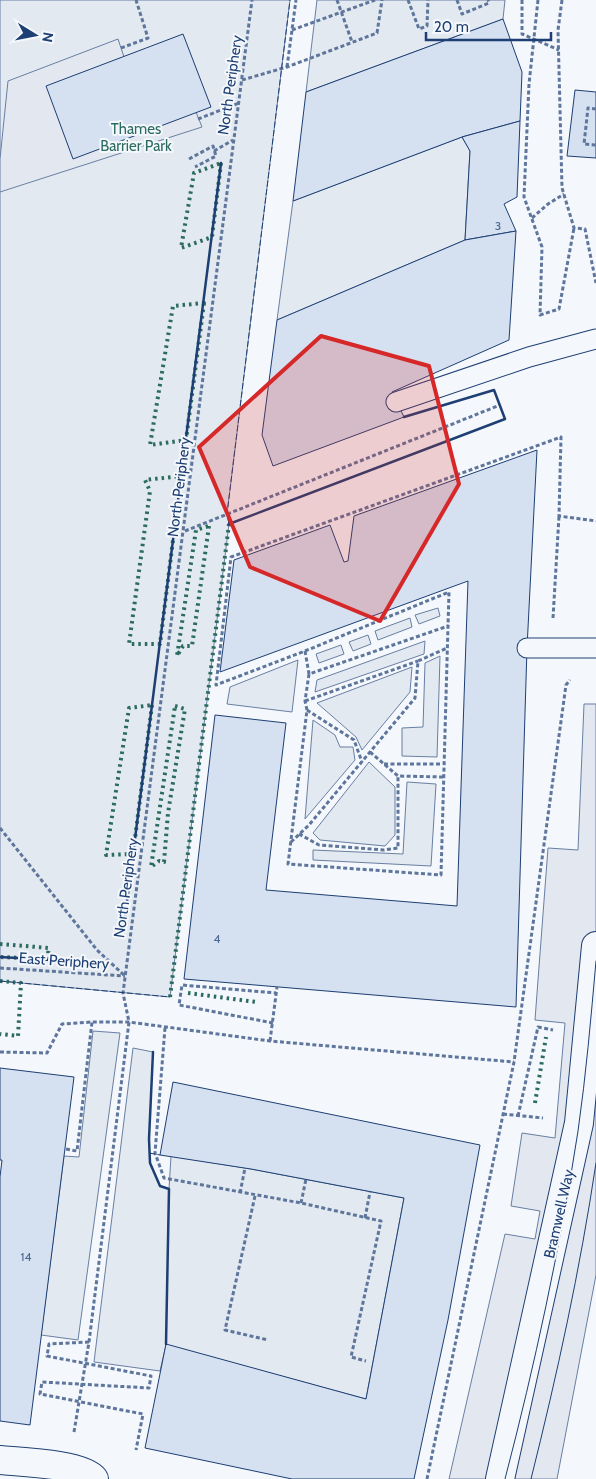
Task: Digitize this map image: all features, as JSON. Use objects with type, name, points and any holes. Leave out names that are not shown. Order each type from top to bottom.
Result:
[{"type":"street","name":"Bramwell Way","points":[[500,1479],[579,1123],[596,946]]},
{"type":"street","points":[[0,1460],[67,1467],[91,1474],[94,1479]]},
{"type":"lane","points":[[396,402],[529,357],[596,339]]},
{"type":"lane","points":[[527,648],[596,648]]},
{"type":"path","points":[[121,48],[148,38],[136,0]]},
{"type":"path","name":"North Periphery","points":[[75,1424],[89,1342],[129,1022],[123,993],[252,0]]},
{"type":"path","points":[[287,67],[296,0]]},
{"type":"path","points":[[337,0],[352,42]]},
{"type":"path","points":[[292,30],[375,0]]},
{"type":"path","points":[[242,80],[287,67],[376,33],[382,0]]},
{"type":"path","points":[[408,0],[419,29],[427,26],[428,0]]},
{"type":"path","points":[[457,0],[462,14],[489,3],[488,0]]},
{"type":"path","points":[[522,0],[522,34],[559,50]]},
{"type":"path","points":[[538,0],[529,84],[524,197],[542,247],[540,315],[559,309],[574,228],[562,188],[558,30],[562,0]]},
{"type":"path","points":[[198,118],[239,103]]},
{"type":"path","points":[[596,109],[588,108],[584,144],[596,145]]},
{"type":"path","points":[[214,151],[234,140]]},
{"type":"path","points":[[189,159],[213,146],[216,156],[195,167]]},
{"type":"path","points":[[532,218],[548,204],[564,194]]},
{"type":"path","points":[[574,228],[585,229],[596,283]]},
{"type":"path","points":[[184,531],[500,405]]},
{"type":"path","points":[[305,651],[309,674],[305,701],[307,710],[288,864],[440,875],[449,592],[216,685],[231,556],[561,437],[552,648]]},
{"type":"path","points":[[559,516],[596,521]]},
{"type":"path","points":[[309,674],[448,626]]},
{"type":"path","points":[[305,701],[418,661],[447,647]]},
{"type":"path","points":[[291,842],[309,825],[416,698],[418,661]]},
{"type":"path","points":[[427,1479],[514,1062],[566,685],[572,678]]},
{"type":"path","points":[[307,710],[354,740],[362,762]]},
{"type":"path","points":[[370,752],[398,776],[443,777]]},
{"type":"path","points":[[384,764],[440,764]]},
{"type":"path","points":[[298,834],[319,845],[384,850],[398,848],[398,776]]},
{"type":"path","points":[[0,828],[97,950],[126,976]]},
{"type":"path","name":"East Periphery","points":[[0,968],[126,976]]},
{"type":"path","points":[[273,1023],[179,1005],[182,985],[276,993]]},
{"type":"path","points":[[270,1041],[277,987]]},
{"type":"path","points":[[66,1149],[76,1151],[92,1022]]},
{"type":"path","points":[[0,1052],[47,1052],[62,1024],[129,1022],[270,1041],[514,1062]]},
{"type":"path","points":[[165,1028],[155,1153],[164,1178],[301,1203],[381,1221],[351,1358],[366,1361]]},
{"type":"path","points":[[518,1116],[538,1028],[558,1031]]},
{"type":"path","points":[[503,1114],[541,1118]]},
{"type":"path","points":[[240,1193],[245,1168]]},
{"type":"path","points":[[301,1203],[306,1180]]},
{"type":"path","points":[[365,1218],[370,1192]]},
{"type":"path","points":[[255,1196],[225,1330],[268,1340]]},
{"type":"path","points":[[89,1342],[49,1344],[47,1356],[151,1376],[149,1388],[42,1382],[40,1394],[143,1414],[136,1450]]},
{"type":"highlighted area","points":[[321,336],[429,366],[459,484],[380,621],[250,567],[199,447]]},
{"type":"green space","name":"Thames Barrier Park","points":[[0,0],[290,0],[227,514],[229,524],[170,997],[0,981]]},
{"type":"green space","points":[[317,0],[505,0],[503,19],[306,92]]},
{"type":"green space","points":[[462,137],[470,151],[465,240],[277,320],[293,201]]},
{"type":"green space","points":[[438,608],[440,616],[419,624],[415,615]]},
{"type":"green space","points":[[410,618],[412,627],[378,640],[375,631]]},
{"type":"green space","points":[[368,635],[371,644],[353,651],[349,642]]},
{"type":"green space","points":[[425,641],[424,654],[315,692],[317,680]]},
{"type":"green space","points":[[341,645],[344,654],[319,663],[316,654]]},
{"type":"green space","points":[[440,656],[437,757],[402,756],[402,728],[423,727],[425,663]]},
{"type":"green space","points":[[298,660],[292,712],[227,704],[230,687]]},
{"type":"green space","points":[[412,667],[410,692],[362,750],[356,737],[317,703]]},
{"type":"green space","points":[[313,720],[335,735],[340,747],[353,747],[355,760],[305,819]]},
{"type":"green space","points":[[369,762],[395,787],[395,835],[385,846],[320,840],[313,833]]},
{"type":"green space","points":[[407,782],[436,784],[431,866],[313,860],[313,850],[403,854]]},
{"type":"green space","points":[[93,1031],[120,1033],[78,1340],[41,1335],[64,1156],[79,1157]]},
{"type":"green space","points":[[133,1048],[153,1052],[149,1139],[150,1163],[160,1186],[169,1189],[171,1156],[404,1198],[366,1399],[166,1345],[160,1371],[94,1362]]},
{"type":"shaded area","points":[[118,39],[124,57],[196,112],[202,127],[0,192],[0,159],[8,81]]},
{"type":"shaded area","points":[[584,704],[596,704],[596,1275],[557,1479],[449,1479],[505,1234],[535,1239],[540,1211],[511,1206],[522,1133],[555,1138],[565,1023],[535,1020],[548,848],[578,850]]},
{"type":"building","points":[[503,19],[522,72],[520,121],[462,137],[293,201],[306,92]]},
{"type":"building","points":[[183,34],[211,107],[73,159],[46,86]]},
{"type":"building","points":[[575,90],[596,92],[596,158],[567,156]]},
{"type":"building","points":[[520,121],[517,197],[504,204],[516,231],[465,240],[470,151],[462,137]]},
{"type":"building","points":[[516,231],[509,340],[392,392],[404,417],[273,466],[262,435],[277,320],[465,240]]},
{"type":"building","points":[[537,450],[527,648],[516,1007],[184,979],[215,715],[286,723],[266,890],[457,906],[468,581],[220,672],[234,560],[330,525],[344,562],[348,561],[354,516]]},
{"type":"building","points":[[0,1068],[74,1077],[30,1425],[0,1421],[0,1177],[2,1160],[0,1160]]},
{"type":"building","points":[[173,1082],[480,1145],[448,1320],[414,1479],[292,1479],[145,1448],[166,1344],[366,1399],[404,1198],[251,1169],[160,1155]]},
{"type":"tram line","points":[[505,1479],[527,1393],[546,1306],[571,1175],[583,1089],[596,961]]},
{"type":"tram line","points":[[531,1479],[567,1322],[583,1243],[596,1163]]},
{"type":"hedge","points":[[221,163],[212,237],[181,248],[194,173],[221,163]]},
{"type":"hedge","points":[[204,303],[186,440],[150,445],[173,306],[204,303]]},
{"type":"hedge","points":[[181,476],[160,644],[129,644],[150,491],[145,480],[181,476]]},
{"type":"hedge","points":[[170,997],[229,524]]},
{"type":"hedge","points":[[209,526],[192,646],[183,646],[177,656],[196,530],[209,526]]},
{"type":"hedge","points":[[152,705],[133,854],[106,855],[129,708],[152,705]]},
{"type":"hedge","points":[[175,706],[185,709],[168,813],[164,862],[159,861],[151,867],[175,706]]},
{"type":"hedge","points":[[0,944],[49,948],[47,959],[0,957]]},
{"type":"hedge","points":[[0,981],[21,983],[18,1036],[0,1034]]},
{"type":"hedge","points":[[188,993],[256,1002]]},
{"type":"hedge","points":[[535,1103],[546,1037]]},
{"type":"fence","points":[[229,524],[227,514],[290,0]]},
{"type":"fence","points":[[0,981],[170,997]]},
{"type":"fence","points":[[149,1153],[160,1155]]},
{"type":"wall","points":[[124,925],[221,163]]},
{"type":"wall","points":[[229,524],[505,419],[494,390],[404,417]]},
{"type":"wall","points":[[0,957],[69,961]]},
{"type":"wall","points":[[153,1052],[149,1139],[150,1163],[160,1186],[169,1189],[166,1344]]}]
